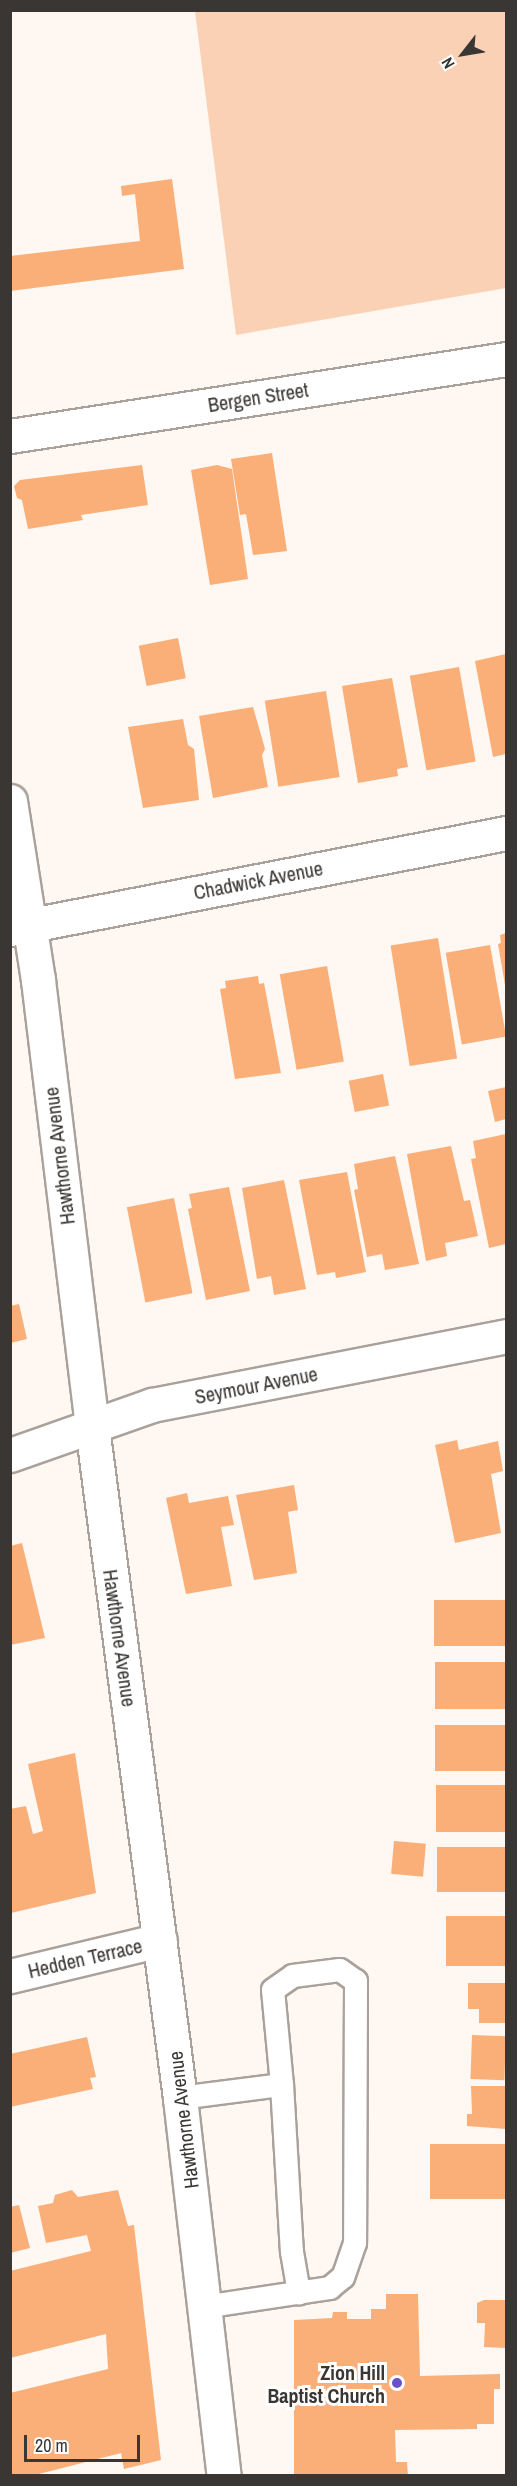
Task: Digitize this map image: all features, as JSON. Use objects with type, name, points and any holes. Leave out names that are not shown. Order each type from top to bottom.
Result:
[{"type":"street","name":"Bergen Street","points":[[10,435],[507,359]]},
{"type":"street","name":"Hawthorne Avenue","points":[[10,801],[20,926],[92,1427],[160,1940],[225,2475]]},
{"type":"street","name":"Chadwick Avenue","points":[[20,926],[507,833]]},
{"type":"street","name":"Seymour Avenue","points":[[10,1455],[153,1405],[507,1336]]},
{"type":"street","name":"Hedden Terrace","points":[[10,1976],[160,1940]]},
{"type":"lane","points":[[205,2307],[299,2293],[330,2288],[343,2277],[355,2243],[356,1981],[340,1970],[293,1976],[273,1990],[282,2085],[292,2252],[299,2293]]},
{"type":"lane","points":[[180,2098],[282,2085]]},
{"type":"shaded area","points":[[195,11],[506,11],[506,288],[236,335]]},
{"type":"building","points":[[172,179],[184,269],[10,291],[10,256],[140,241],[135,194],[122,196],[121,186]]},
{"type":"building","points":[[272,453],[287,551],[253,555],[246,514],[240,515],[231,459]]},
{"type":"building","points":[[142,465],[148,505],[81,515],[83,520],[28,529],[22,500],[17,498],[14,486],[20,480]]},
{"type":"building","points":[[217,465],[232,469],[248,579],[210,585],[191,470]]},
{"type":"building","points":[[178,638],[186,678],[147,686],[139,646]]},
{"type":"building","points":[[506,654],[506,754],[493,757],[475,661]]},
{"type":"building","points":[[459,667],[476,762],[426,770],[410,676]]},
{"type":"building","points":[[392,678],[408,767],[397,769],[398,776],[358,783],[342,686]]},
{"type":"building","points":[[326,691],[340,777],[278,787],[265,701]]},
{"type":"building","points":[[253,707],[265,749],[262,755],[268,787],[213,798],[199,716]]},
{"type":"building","points":[[183,719],[188,745],[194,749],[199,800],[143,808],[128,727]]},
{"type":"building","points":[[506,933],[505,985],[498,944],[501,943],[500,935]]},
{"type":"building","points":[[438,938],[457,1058],[410,1066],[391,946]]},
{"type":"building","points":[[490,945],[506,1037],[462,1044],[446,953]]},
{"type":"building","points":[[327,966],[344,1062],[297,1070],[280,974]]},
{"type":"building","points":[[258,976],[259,984],[264,983],[281,1073],[235,1079],[220,989],[226,988],[225,981]]},
{"type":"building","points":[[383,1074],[389,1105],[355,1112],[349,1081]]},
{"type":"building","points":[[506,1087],[506,1119],[495,1122],[488,1091]]},
{"type":"building","points":[[506,1134],[506,1244],[489,1248],[471,1159],[476,1158],[473,1141]]},
{"type":"building","points":[[451,1146],[464,1201],[470,1200],[478,1236],[445,1243],[447,1256],[426,1261],[407,1154]]},
{"type":"building","points":[[395,1156],[419,1264],[385,1270],[382,1254],[367,1257],[354,1190],[358,1189],[354,1164]]},
{"type":"building","points":[[347,1172],[366,1272],[336,1278],[335,1272],[317,1275],[299,1180]]},
{"type":"building","points":[[284,1180],[306,1289],[274,1295],[271,1276],[257,1279],[242,1188]]},
{"type":"building","points":[[229,1187],[250,1291],[206,1300],[188,1209],[192,1208],[189,1194]]},
{"type":"building","points":[[174,1198],[193,1293],[145,1302],[127,1207]]},
{"type":"building","points":[[19,1304],[27,1339],[10,1343],[10,1306]]},
{"type":"building","points":[[457,1440],[459,1450],[498,1441],[503,1471],[491,1474],[501,1533],[455,1543],[435,1445]]},
{"type":"building","points":[[294,1485],[298,1510],[288,1512],[297,1573],[254,1580],[236,1495]]},
{"type":"building","points":[[187,1493],[189,1503],[228,1496],[234,1525],[221,1527],[232,1586],[186,1594],[166,1498]]},
{"type":"building","points":[[22,1543],[45,1638],[10,1645],[10,1546]]},
{"type":"building","points":[[434,1600],[506,1600],[506,1646],[434,1646]]},
{"type":"building","points":[[435,1662],[506,1662],[506,1709],[435,1709]]},
{"type":"building","points":[[435,1725],[506,1725],[506,1771],[435,1771]]},
{"type":"building","points":[[75,1753],[96,1893],[11,1913],[10,1809],[26,1806],[33,1834],[43,1831],[28,1764]]},
{"type":"building","points":[[436,1785],[506,1785],[506,1832],[436,1832]]},
{"type":"building","points":[[394,1841],[426,1844],[423,1877],[391,1874]]},
{"type":"building","points":[[437,1847],[506,1847],[506,1892],[437,1892]]},
{"type":"building","points":[[446,1916],[506,1916],[506,1966],[446,1966]]},
{"type":"building","points":[[468,1983],[506,1983],[506,2023],[479,2023],[479,2009],[468,2009]]},
{"type":"building","points":[[472,2035],[506,2036],[504,2080],[470,2079]]},
{"type":"building","points":[[87,2037],[96,2077],[90,2078],[93,2089],[10,2107],[10,2054]]},
{"type":"building","points":[[471,2086],[506,2086],[506,2129],[467,2126],[467,2114],[472,2114]]},
{"type":"building","points":[[430,2144],[506,2144],[506,2199],[430,2199]]},
{"type":"building","points":[[72,2190],[78,2197],[118,2190],[128,2226],[134,2225],[161,2460],[124,2469],[121,2453],[31,2476],[10,2476],[10,2393],[108,2369],[106,2334],[10,2358],[10,2271],[91,2251],[87,2235],[46,2243],[38,2206],[53,2203],[55,2195]]},
{"type":"building","points":[[19,2205],[30,2248],[10,2253],[10,2207]]},
{"type":"building","name":"Zion Hill Baptist Church","points":[[386,2294],[418,2294],[420,2376],[500,2374],[500,2389],[494,2389],[494,2424],[477,2424],[477,2429],[395,2430],[396,2462],[407,2462],[408,2476],[294,2476],[294,2320],[332,2318],[333,2312],[347,2312],[347,2319],[371,2319],[371,2309],[386,2309]]},
{"type":"building","points":[[484,2300],[506,2300],[506,2348],[484,2347],[485,2323],[477,2323],[477,2303]]},
{"type":"place","name":"Zion Hill Baptist Church","points":[[397,2383]]}]
